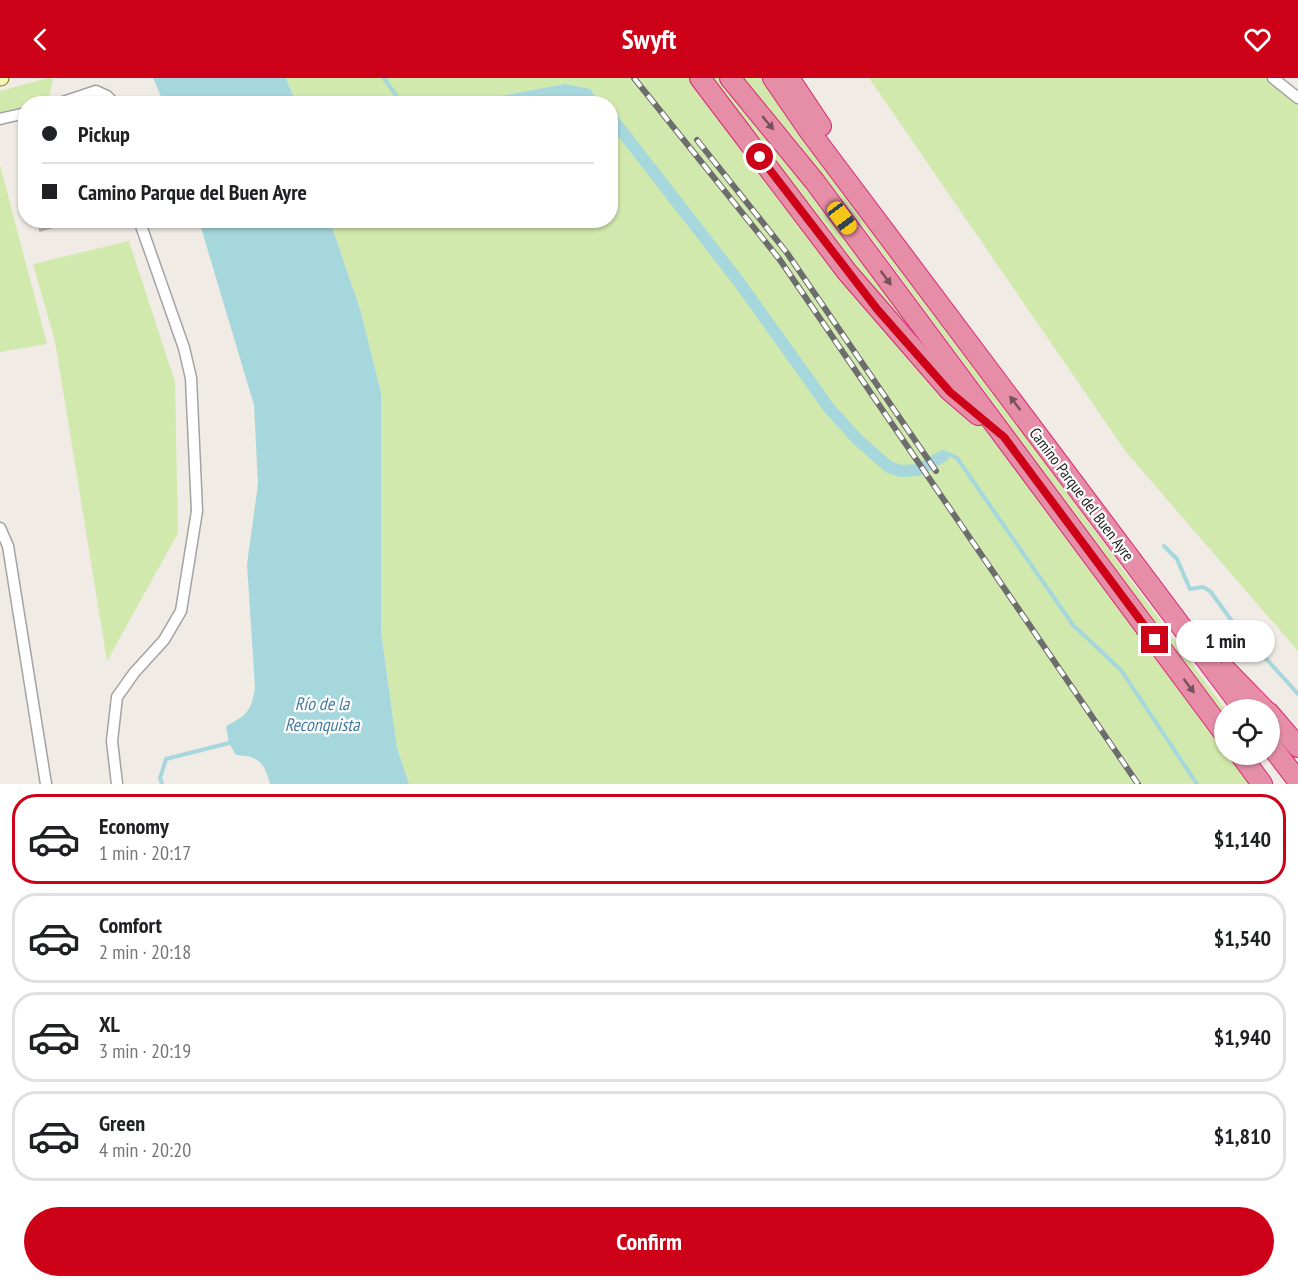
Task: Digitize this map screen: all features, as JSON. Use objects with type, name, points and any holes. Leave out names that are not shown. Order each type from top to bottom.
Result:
[{"type":"highway","points":[[700,78],[847,272],[950,392],[1004,437]]},
{"type":"highway","points":[[730,78],[815,182],[1004,437]]},
{"type":"highway","points":[[773,78],[804,124],[922,278]]},
{"type":"highway","points":[[789,78],[922,278]]},
{"type":"highway","name":"Camino Parque del Buen Ayre","points":[[922,278],[1236,699]]},
{"type":"highway","name":"Camino Parque del Buen Ayre","points":[[1004,437],[1214,720]]},
{"type":"highway","points":[[1175,619],[1254,699]]},
{"type":"highway","points":[[1280,726],[1298,747]]},
{"type":"highway","points":[[1280,757],[1298,781]]},
{"type":"highway","points":[[1248,765],[1262,784]]},
{"type":"street","points":[[1273,78],[1298,98]]},
{"type":"street","points":[[81,96],[96,91],[107,96]]},
{"type":"street","points":[[0,119],[18,115]]},
{"type":"street","points":[[117,784],[112,741],[117,697],[134,673],[164,640],[182,611],[197,511],[191,378],[184,348],[142,228]]},
{"type":"street","points":[[0,528],[9,556],[46,784]]},
{"type":"green space","points":[[53,78],[50,96],[18,96],[18,109],[0,114],[0,91]]},
{"type":"green space","points":[[286,78],[730,78],[1214,720],[1214,765],[1248,765],[1262,784],[409,784],[397,748],[381,630],[381,393],[361,312],[332,228],[618,228],[618,96],[595,96],[590,89],[565,84],[501,96],[293,96]]},
{"type":"green space","points":[[739,78],[764,78],[1218,699],[1214,699],[1214,703],[856,217],[794,138]]},
{"type":"green space","points":[[869,78],[1273,78],[1298,98],[1298,651],[1126,452]]},
{"type":"green space","points":[[0,165],[47,344],[0,352]]},
{"type":"green space","points":[[129,241],[175,382],[178,533],[107,661],[55,341],[33,264]]},
{"type":"water","points":[[153,78],[286,78],[293,96],[161,96]]},
{"type":"water","points":[[565,84],[590,89],[595,96],[501,96]]},
{"type":"water","name":"Río de la Reconquista","points":[[201,228],[332,228],[361,312],[381,393],[381,631],[397,748],[409,784],[270,784],[263,765],[250,757],[236,755],[229,743],[226,726],[247,712],[252,703],[255,688],[247,564],[258,484],[254,405]]},
{"type":"waterway","points":[[384,78],[396,96]]},
{"type":"waterway","points":[[618,126],[739,282],[829,408],[857,439],[889,467],[901,471],[918,470],[943,456]]},
{"type":"waterway","points":[[943,456],[949,454],[957,458],[1073,625],[1121,670],[1197,784]]},
{"type":"waterway","points":[[1164,546],[1177,559],[1190,589],[1203,587],[1210,591],[1232,621],[1298,694]]},
{"type":"waterway","points":[[162,784],[160,778],[166,759],[229,743]]},
{"type":"railway","points":[[634,78],[780,260],[1138,784]]},
{"type":"railway","points":[[697,140],[787,253],[936,471]]},
{"type":"route","points":[[760,157],[877,309],[950,392],[1004,437],[1155,640]]}]
